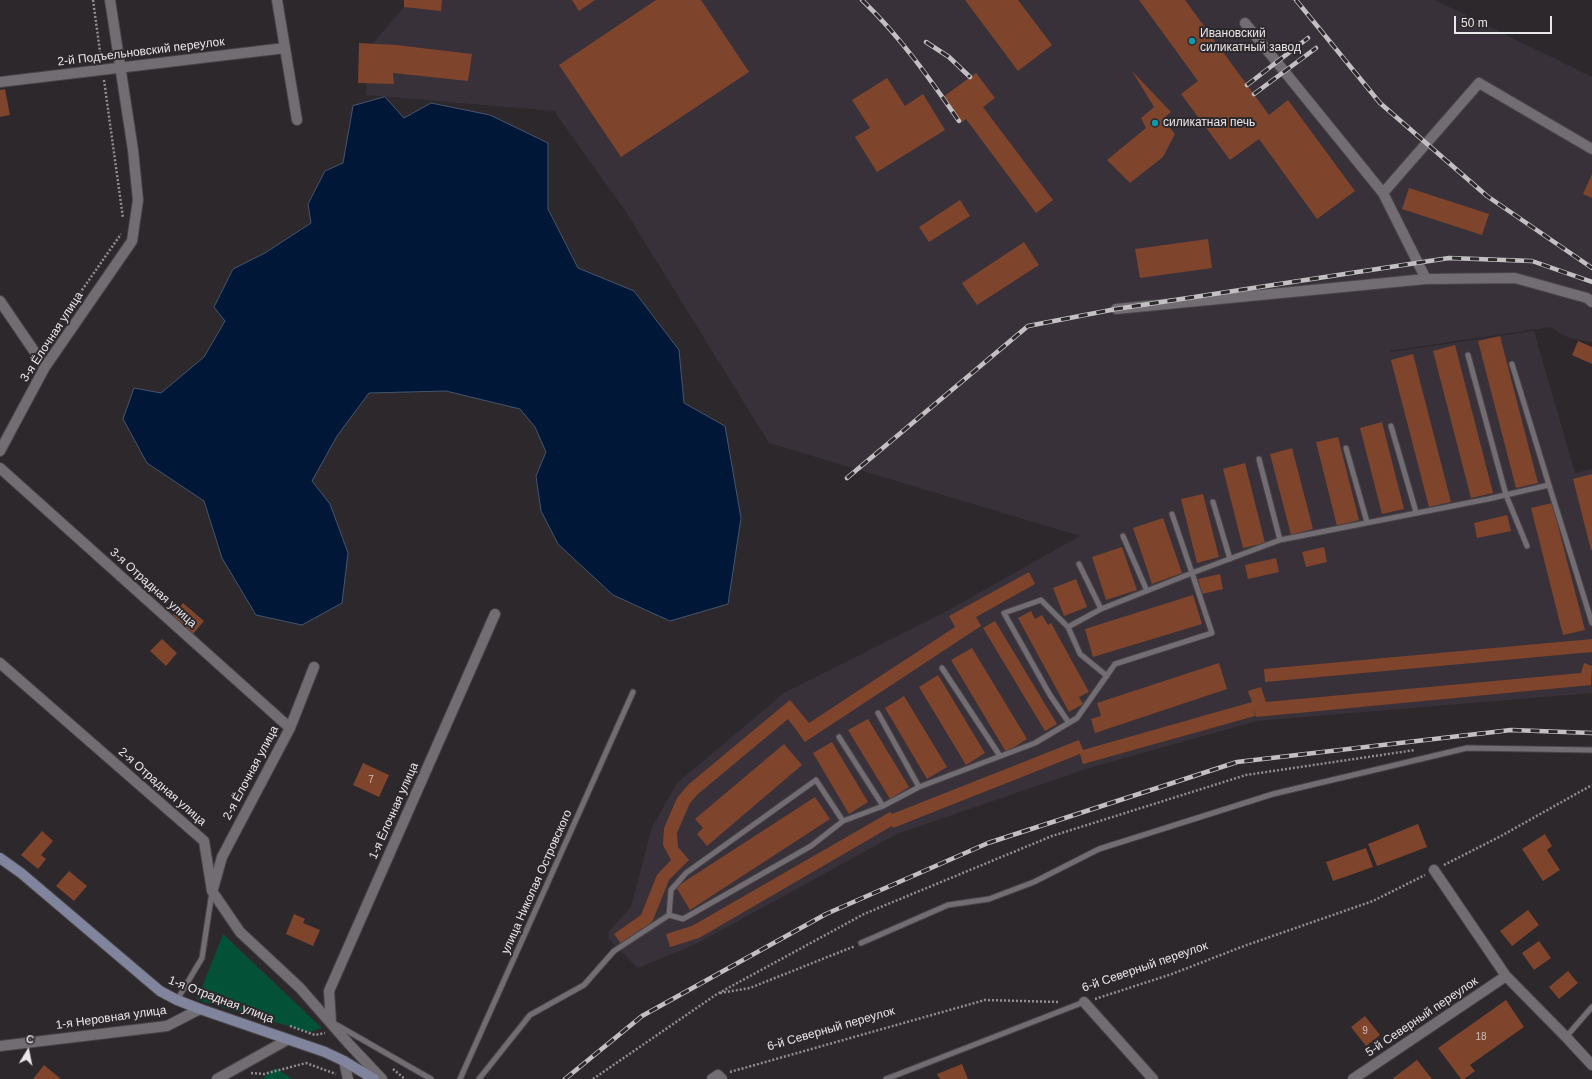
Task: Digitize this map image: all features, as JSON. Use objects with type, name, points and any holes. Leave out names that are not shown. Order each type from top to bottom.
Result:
[{"type":"main road","name":"1-я Отрадная улица","points":[[0,858],[21,873],[160,991],[177,1000],[200,1009],[325,1052],[344,1061],[374,1079]]},
{"type":"street","points":[[110,0],[120,68]]},
{"type":"street","points":[[277,0],[297,120]]},
{"type":"street","points":[[1245,23],[1383,192],[1426,279]]},
{"type":"street","name":"2-й Подъельновский переулок","points":[[0,82],[285,48]]},
{"type":"street","name":"3-я Ёлочная улица","points":[[0,451],[45,367],[132,241],[138,200],[120,68]]},
{"type":"street","points":[[1383,192],[1479,83],[1592,149]]},
{"type":"street","points":[[1116,308],[1426,279],[1515,278],[1586,298],[1592,302]]},
{"type":"street","points":[[0,301],[45,367]]},
{"type":"street","name":"3-я Отрадная улица","points":[[0,468],[290,728]]},
{"type":"street","name":"1-я Ёлочная улица","points":[[331,1022],[329,991],[495,614]]},
{"type":"street","name":"2-я Отрадная улица","points":[[0,663],[204,841],[212,891],[240,932],[300,988],[382,1079]]},
{"type":"street","name":"2-я Ёлочная улица","points":[[212,891],[222,857],[290,728],[314,667]]},
{"type":"street","points":[[1434,870],[1506,976],[1566,1036],[1592,1065]]},
{"type":"street","name":"5-й Северный переулок","points":[[1353,1079],[1506,976]]},
{"type":"street","points":[[1084,1002],[1153,1079]]},
{"type":"street","name":"1-я Неровная улица","points":[[0,1046],[167,1026],[200,1009]]},
{"type":"street","points":[[217,1079],[287,1040]]},
{"type":"street","points":[[344,1061],[348,1079]]},
{"type":"lane","points":[[1468,355],[1506,495],[1527,546]]},
{"type":"lane","points":[[1512,364],[1592,623]]},
{"type":"lane","points":[[1391,426],[1416,512]]},
{"type":"lane","points":[[1346,448],[1367,522]]},
{"type":"lane","points":[[1259,459],[1280,540]]},
{"type":"lane","points":[[1068,627],[1101,609],[1280,540],[1549,485]]},
{"type":"lane","points":[[1213,502],[1230,559]]},
{"type":"lane","points":[[479,1079],[530,1015],[584,985],[614,951],[669,916],[683,919],[811,846],[843,822],[883,806],[920,786],[1035,743],[1078,718],[1115,664],[1212,632],[1172,514]]},
{"type":"lane","points":[[1123,536],[1147,591]]},
{"type":"lane","points":[[1079,564],[1101,609]]},
{"type":"lane","points":[[1069,723],[1050,695],[1004,613],[1041,600],[1068,627],[1080,654],[1107,676]]},
{"type":"lane","points":[[942,668],[1000,756]]},
{"type":"lane","name":"улица Николая Островского","points":[[460,1079],[633,692]]},
{"type":"lane","points":[[878,713],[920,786]]},
{"type":"lane","points":[[839,737],[883,806]]},
{"type":"lane","points":[[861,943],[948,905],[989,899],[1034,882],[1099,849],[1273,794],[1467,748],[1592,750]]},
{"type":"lane","points":[[669,916],[671,890],[686,873],[816,780],[843,822]]},
{"type":"lane","points":[[177,1000],[202,958],[212,891]]},
{"type":"lane","points":[[886,1079],[1084,1002]]},
{"type":"lane","points":[[1566,1036],[1592,1007]]},
{"type":"lane","points":[[331,1022],[431,1079]]},
{"type":"path","points":[[93,0],[124,221]]},
{"type":"path","points":[[37,355],[124,228]]},
{"type":"path","points":[[593,1079],[717,994],[864,914],[1052,836],[1246,776],[1415,750]]},
{"type":"path","name":"6-й Северный переулок","points":[[1084,1002],[1172,974],[1251,944],[1373,901],[1501,836],[1592,785]]},
{"type":"path","points":[[717,994],[750,988],[861,943]]},
{"type":"path","name":"6-й Северный переулок","points":[[717,1078],[985,1000],[1061,1002]]},
{"type":"path","points":[[286,1025],[315,1034],[339,1032]]},
{"type":"path","points":[[250,1072],[264,1074],[306,1063],[348,1079]]},
{"type":"shaded area","name":"Ивановский силикатный завод","points":[[404,0],[1435,0],[1592,77],[1592,342],[1569,338],[1550,327],[1390,351],[1534,331],[1575,473],[1592,469],[1592,693],[1257,721],[1089,768],[897,834],[696,944],[638,968],[608,938],[609,931],[631,907],[652,827],[677,783],[784,693],[945,612],[1080,536],[769,443],[626,212],[554,111],[366,95],[369,48],[404,7]]},
{"type":"green space","points":[[223,934],[322,1028],[309,1032],[197,1000]]},
{"type":"green space","points":[[275,1068],[293,1079],[262,1079]]},
{"type":"water","points":[[385,97],[404,118],[431,103],[490,115],[548,143],[548,209],[578,268],[634,291],[679,350],[684,403],[725,426],[741,518],[728,604],[670,621],[613,595],[558,544],[541,511],[536,476],[546,452],[535,427],[520,409],[446,391],[369,393],[337,436],[312,481],[330,504],[348,553],[342,603],[302,625],[256,615],[222,558],[204,501],[147,463],[123,419],[134,388],[161,393],[204,357],[225,321],[214,307],[233,269],[265,253],[311,223],[308,204],[325,171],[343,163],[353,106]]},
{"type":"building","points":[[404,0],[442,0],[441,11],[404,7]]},
{"type":"building","points":[[572,0],[595,0],[579,11]]},
{"type":"building","points":[[656,0],[701,0],[749,72],[621,157],[559,65]]},
{"type":"building","points":[[965,0],[1018,0],[1052,45],[1018,71]]},
{"type":"building","points":[[1139,0],[1185,0],[1269,115],[1288,100],[1355,191],[1317,219],[1259,139],[1230,160],[1181,94],[1198,81]]},
{"type":"building","points":[[359,43],[396,45],[472,54],[468,81],[393,73],[394,84],[358,83]]},
{"type":"building","name":"силикатная печь","points":[[1132,71],[1171,112],[1163,119],[1175,134],[1163,157],[1130,183],[1107,160],[1146,128],[1141,118],[1154,107]]},
{"type":"building","points":[[976,73],[995,98],[983,107],[1053,200],[1036,213],[966,119],[962,122],[943,97]]},
{"type":"building","points":[[887,78],[905,106],[923,94],[945,130],[877,172],[855,137],[870,128],[852,100]]},
{"type":"building","points":[[5,89],[10,115],[0,117],[0,90]]},
{"type":"building","points":[[1592,174],[1592,198],[1583,194]]},
{"type":"building","points":[[1409,188],[1489,214],[1482,235],[1402,209]]},
{"type":"building","points":[[960,200],[970,216],[929,242],[919,227]]},
{"type":"building","points":[[1208,239],[1212,268],[1140,278],[1135,249]]},
{"type":"building","points":[[1024,242],[1039,265],[977,305],[962,283]]},
{"type":"building","points":[[1500,336],[1538,483],[1516,488],[1478,341]]},
{"type":"building","points":[[1578,341],[1592,347],[1592,364],[1572,355]]},
{"type":"building","points":[[1455,345],[1493,493],[1471,498],[1433,351]]},
{"type":"building","points":[[1413,354],[1451,502],[1429,507],[1391,360]]},
{"type":"building","points":[[1382,422],[1404,509],[1382,514],[1360,428]]},
{"type":"building","points":[[1338,437],[1359,520],[1337,526],[1316,442]]},
{"type":"building","points":[[1292,448],[1313,529],[1291,535],[1270,454]]},
{"type":"building","points":[[1245,463],[1265,543],[1243,548],[1223,469]]},
{"type":"building","points":[[1592,474],[1592,550],[1591,550],[1573,479]]},
{"type":"building","points":[[1203,494],[1219,557],[1197,563],[1181,499]]},
{"type":"building","points":[[1552,503],[1585,630],[1563,635],[1531,508]]},
{"type":"building","points":[[1507,515],[1511,531],[1477,538],[1474,523]]},
{"type":"building","points":[[1163,518],[1182,573],[1152,584],[1133,528]]},
{"type":"building","points":[[1122,547],[1137,590],[1106,600],[1092,557]]},
{"type":"building","points":[[1324,547],[1327,562],[1306,567],[1302,552]]},
{"type":"building","points":[[1276,558],[1279,572],[1248,579],[1245,565]]},
{"type":"building","points":[[1029,572],[1035,584],[976,617],[981,626],[805,742],[788,719],[698,794],[690,803],[677,833],[678,847],[689,860],[669,880],[653,920],[649,926],[622,945],[614,934],[641,915],[657,875],[671,860],[663,845],[664,828],[677,798],[689,784],[790,700],[809,723],[955,627],[949,616]]},
{"type":"building","points":[[1220,574],[1223,589],[1202,594],[1198,579]]},
{"type":"building","points":[[1076,579],[1087,607],[1064,616],[1053,588]]},
{"type":"building","points":[[1193,595],[1202,624],[1093,657],[1085,629]]},
{"type":"building","points":[[183,603],[204,621],[193,634],[172,616]]},
{"type":"building","points":[[1031,611],[1035,619],[1042,615],[1048,625],[1051,623],[1089,692],[1079,697],[1083,704],[1069,712],[1018,618]]},
{"type":"building","points":[[995,621],[1057,724],[1045,731],[983,628]]},
{"type":"building","points":[[162,639],[177,653],[166,666],[150,651]]},
{"type":"building","points":[[1592,639],[1592,652],[1265,682],[1264,669]]},
{"type":"building","points":[[972,648],[1027,739],[1006,752],[951,660]]},
{"type":"building","points":[[1219,663],[1227,689],[1095,733],[1091,719],[1101,716],[1097,703]]},
{"type":"building","points":[[1584,663],[1592,666],[1591,685],[1256,717],[1253,708],[1255,716],[1083,764],[1080,754],[893,828],[892,826],[699,938],[670,947],[666,934],[692,926],[890,812],[892,814],[1079,740],[1083,750],[1252,702],[1248,691],[1261,687],[1266,702],[1581,673]]},
{"type":"building","points":[[938,675],[985,753],[966,765],[919,687]]},
{"type":"building","points":[[904,696],[947,767],[927,779],[885,708]]},
{"type":"building","points":[[868,719],[909,787],[890,799],[848,730]]},
{"type":"building","points":[[832,742],[868,802],[849,814],[813,753]]},
{"type":"building","points":[[784,744],[802,765],[707,846],[697,834],[703,828],[695,819]]},
{"type":"building","points":[[363,763],[389,775],[379,797],[353,785]]},
{"type":"building","points":[[815,797],[830,819],[690,910],[676,887]]},
{"type":"building","points":[[1418,824],[1427,847],[1377,866],[1368,844]]},
{"type":"building","points":[[42,831],[53,841],[41,855],[46,859],[38,869],[21,855]]},
{"type":"building","points":[[1545,834],[1552,846],[1547,850],[1560,870],[1543,881],[1522,849]]},
{"type":"building","points":[[1366,848],[1373,867],[1333,881],[1326,862]]},
{"type":"building","points":[[69,871],[87,886],[74,901],[56,886]]},
{"type":"building","points":[[1528,910],[1539,925],[1512,946],[1500,931]]},
{"type":"building","points":[[294,914],[305,919],[303,923],[320,930],[313,946],[286,934]]},
{"type":"building","points":[[1539,941],[1551,958],[1534,970],[1522,953]]},
{"type":"building","points":[[1568,971],[1578,983],[1559,999],[1549,987]]},
{"type":"building","points":[[1506,1000],[1524,1027],[1470,1065],[1475,1071],[1464,1079],[1461,1079],[1438,1048]]},
{"type":"building","points":[[1365,1016],[1380,1035],[1366,1046],[1351,1027]]},
{"type":"building","points":[[1417,1060],[1432,1079],[1392,1079]]},
{"type":"building","points":[[962,1064],[968,1079],[940,1079],[937,1074]]},
{"type":"building","points":[[44,1065],[61,1079],[33,1079]]},
{"type":"railway","points":[[862,0],[889,28],[925,73],[959,121]]},
{"type":"railway","points":[[1296,0],[1380,103],[1487,196],[1592,268]]},
{"type":"railway","points":[[1247,85],[1308,38]]},
{"type":"railway","points":[[926,42],[949,57],[970,77]]},
{"type":"railway","points":[[1254,94],[1316,48]]},
{"type":"railway","points":[[847,478],[1028,326],[1116,309],[1449,258],[1532,261],[1592,282]]},
{"type":"railway","points":[[565,1079],[642,1016],[826,914],[988,843],[1237,762],[1511,730],[1592,733]]},
{"type":"place","name":"Ивановский силикатный завод","points":[[1192,41]]},
{"type":"place","name":"силикатная печь","points":[[1155,123]]}]
